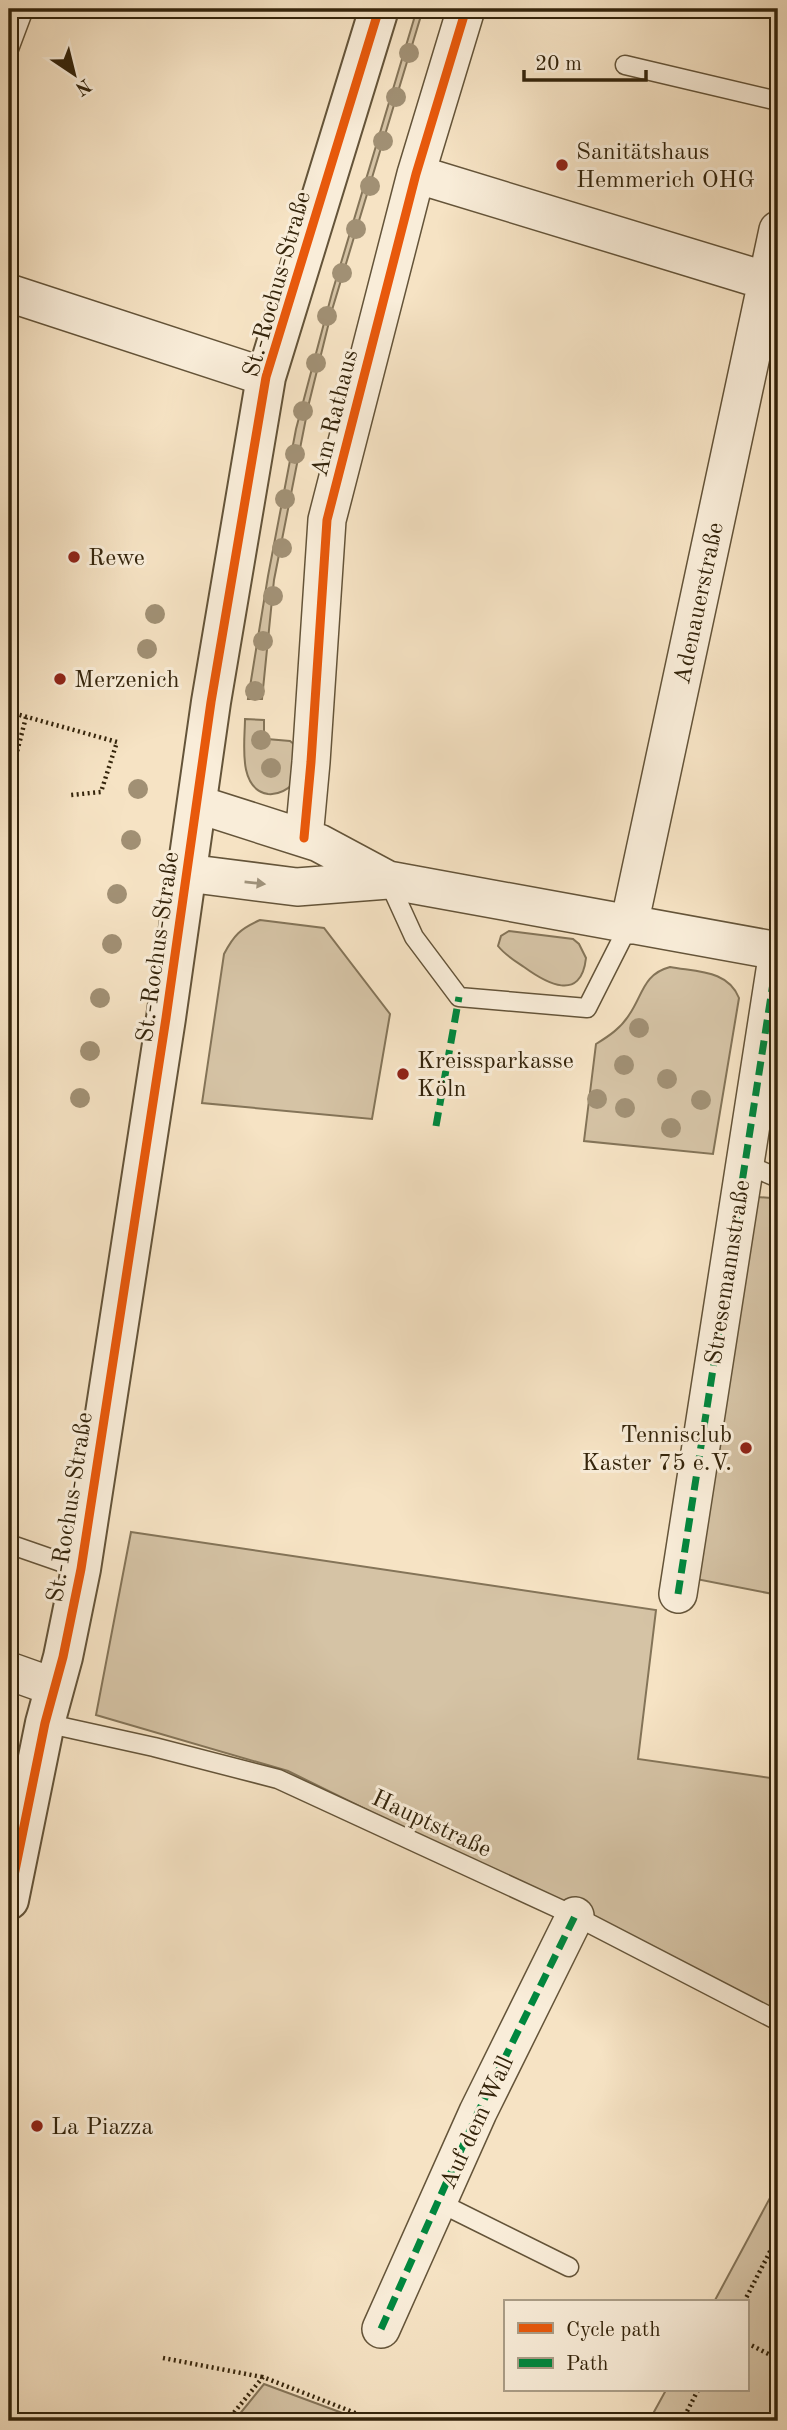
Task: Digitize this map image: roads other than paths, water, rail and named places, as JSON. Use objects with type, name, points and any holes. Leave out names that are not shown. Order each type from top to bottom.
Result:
[{"type":"street","name":"St.-Rochus-Straße","points":[[9,1900],[80,1569],[211,702],[266,377],[379,9]]},
{"type":"street","name":"Am Rathaus","points":[[304,838],[327,520],[416,174],[466,9]]},
{"type":"street","points":[[416,174],[766,281]]},
{"type":"street","name":"Adenauerstraße","points":[[629,925],[778,230]]},
{"type":"street","points":[[9,293],[266,377]]},
{"type":"street","name":"Stresemannstraße","points":[[197,804],[319,843],[387,880]]},
{"type":"street","name":"Stresemannstraße","points":[[187,873],[297,887],[387,880],[778,951],[768,1078],[743,1163],[678,1594]]},
{"type":"street","points":[[9,1671],[54,1687]]},
{"type":"street","name":"Auf dem Wall","points":[[381,2329],[478,2112],[575,1916]]},
{"type":"lane","points":[[9,49],[24,9]]},
{"type":"lane","points":[[625,65],[778,101]]},
{"type":"lane","points":[[387,880],[414,937],[459,997],[587,1008],[629,925]]},
{"type":"lane","points":[[743,1163],[778,1178]]},
{"type":"lane","points":[[9,1544],[80,1569]]},
{"type":"lane","name":"Hauptstraße","points":[[45,1723],[154,1746],[278,1779],[575,1916],[778,2021]]},
{"type":"lane","points":[[438,2202],[569,2267]]},
{"type":"place","name":"Sanitätshaus Hemmerich OHG","points":[[562,165]]},
{"type":"place","name":"Rewe","points":[[74,557]]},
{"type":"place","name":"Merzenich","points":[[60,679]]},
{"type":"place","name":"Kreissparkasse Köln","points":[[403,1074]]},
{"type":"place","name":"Tennisclub Kaster 75 e.V.","points":[[746,1448]]},
{"type":"place","name":"La Piazza","points":[[37,2126]]}]
